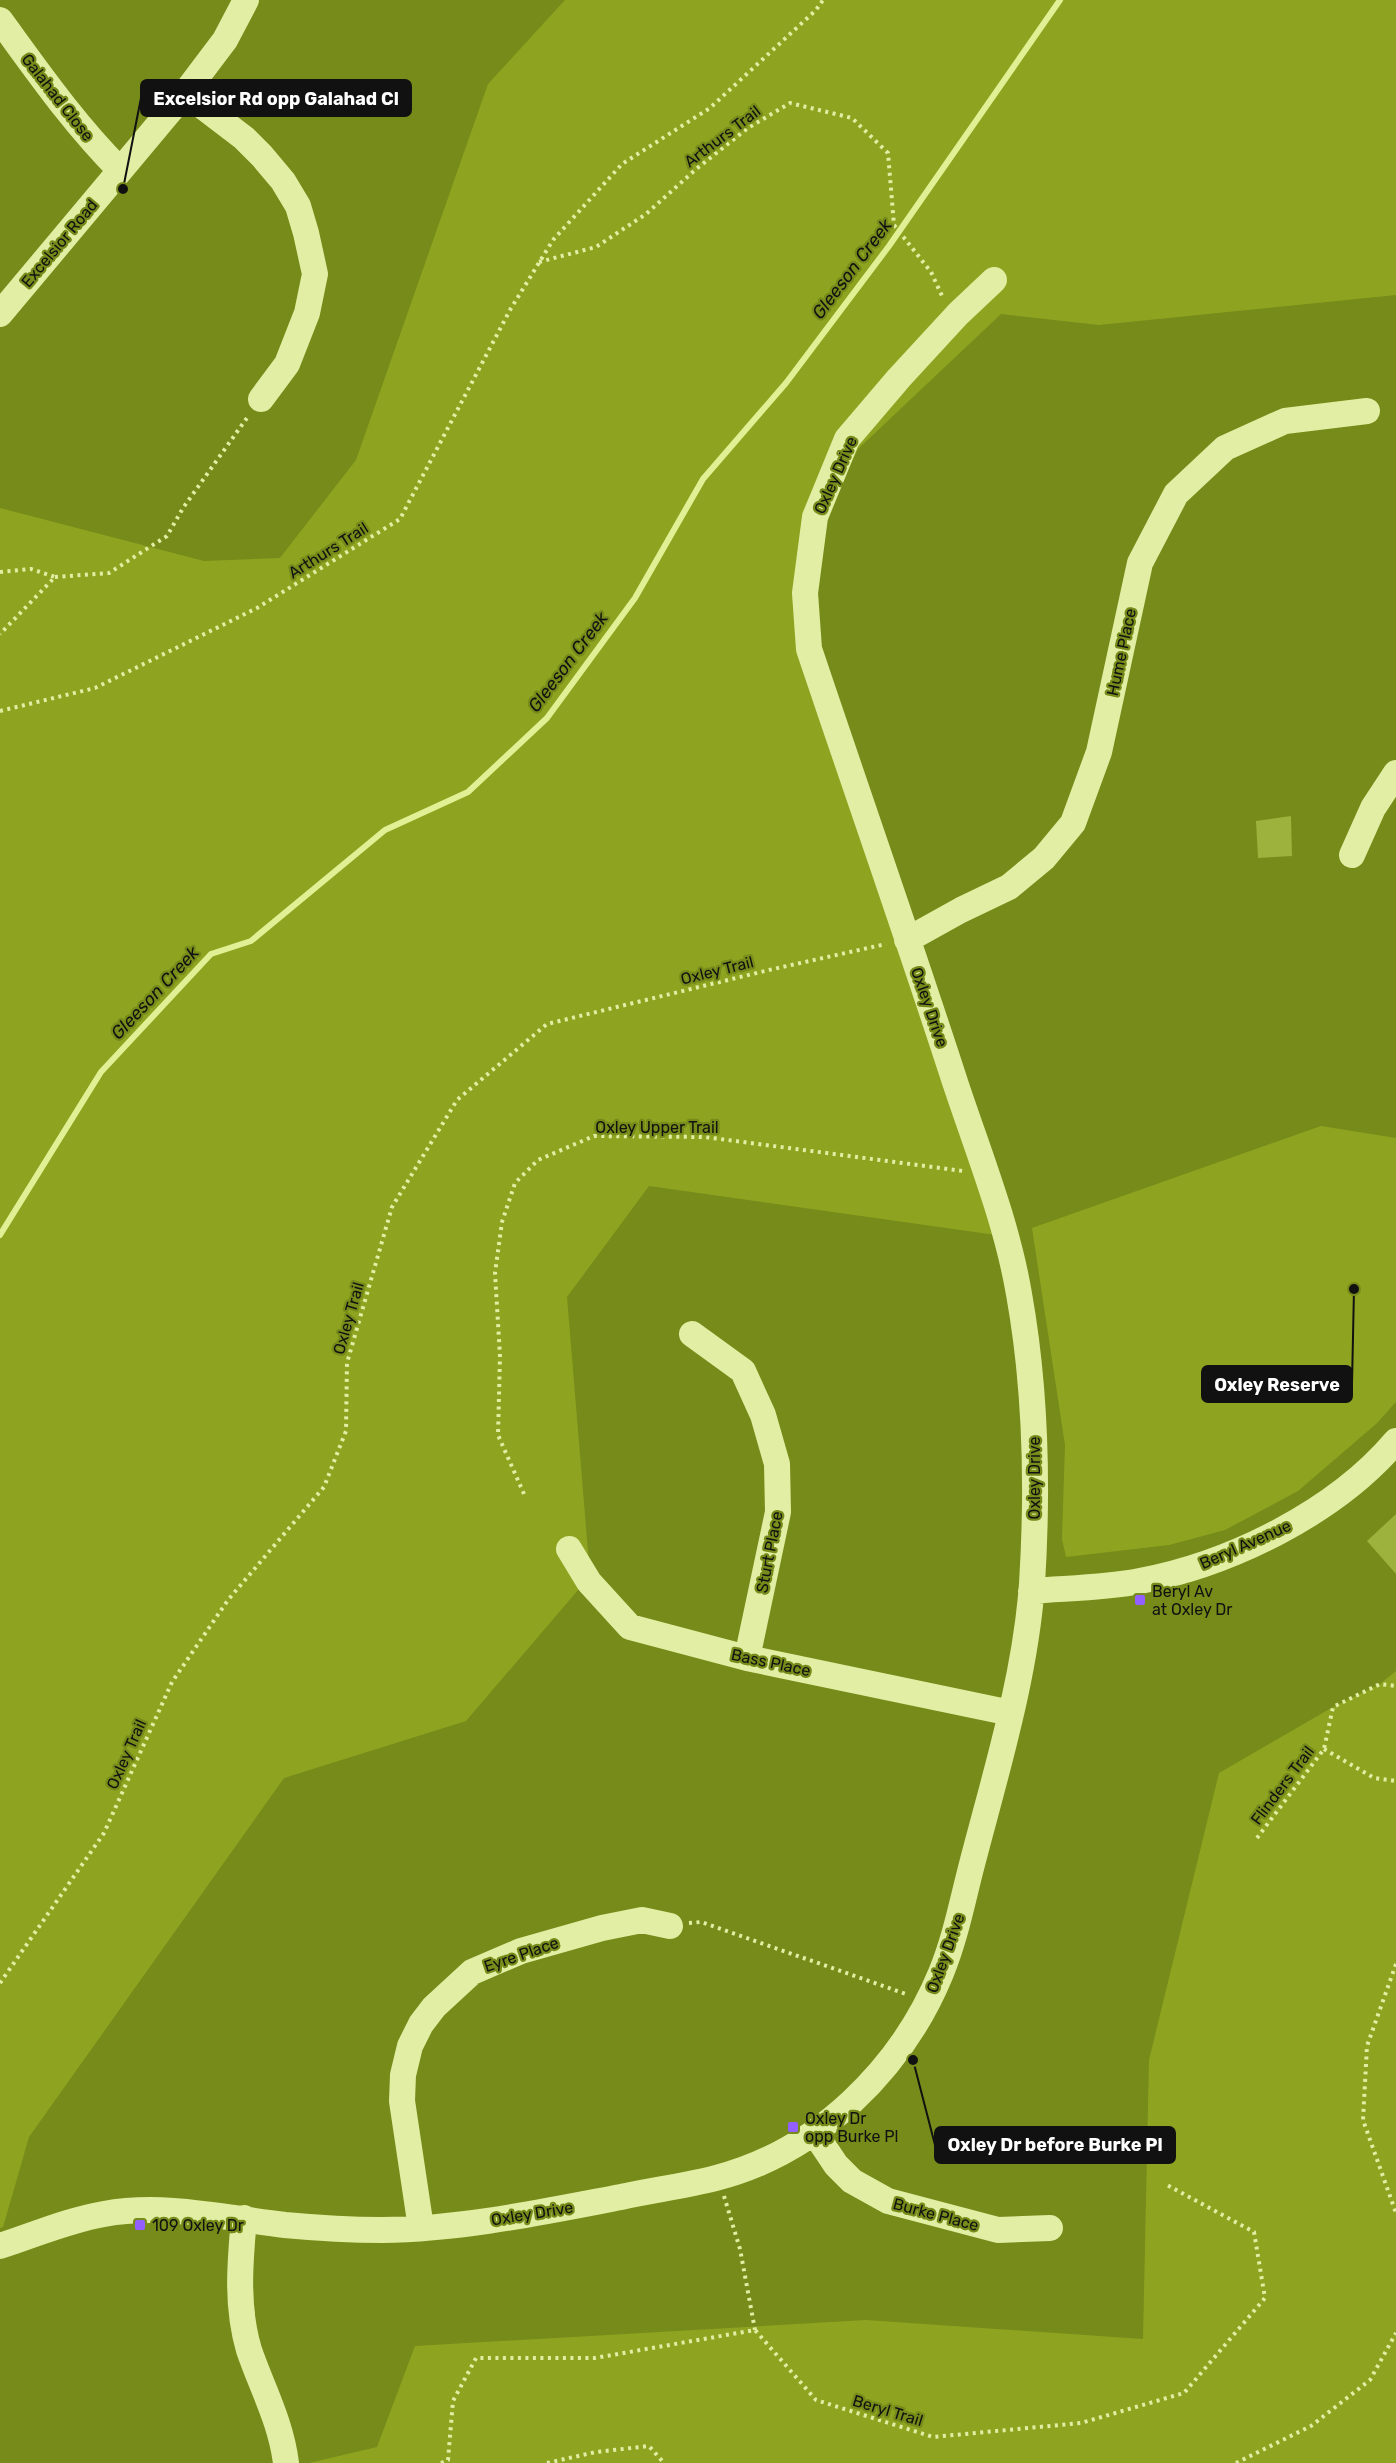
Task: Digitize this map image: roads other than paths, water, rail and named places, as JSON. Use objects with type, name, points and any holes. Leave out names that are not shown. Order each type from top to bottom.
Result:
[{"type":"street","name":"Excelsior Road","points":[[0,314],[185,93],[225,40],[246,0]]},
{"type":"street","name":"Galahad Close","points":[[0,20],[58,102],[120,170]]},
{"type":"street","points":[[185,93],[244,138],[262,156],[283,181],[297,206],[306,233],[315,274],[307,313],[287,364],[261,399]]},
{"type":"street","name":"Oxley Drive","points":[[0,2246],[104,2214],[172,2211],[337,2229],[421,2228],[503,2219],[563,2209],[718,2178],[771,2158],[835,2117],[887,2065],[927,2002],[941,1973],[955,1932],[1011,1713],[1031,1591],[1034,1438],[1028,1354],[1019,1288],[985,1173],[809,649],[805,593],[815,518],[847,439],[898,378],[958,314],[994,280]]},
{"type":"street","name":"Hume Place","points":[[907,940],[1009,887],[1044,858],[1073,823],[1099,752],[1140,563],[1176,494],[1225,448],[1285,422],[1367,411]]},
{"type":"street","points":[[1352,855],[1373,808],[1396,773]]},
{"type":"street","name":"Sturt Place","points":[[693,1334],[743,1371],[763,1415],[777,1464],[778,1512],[747,1658]]},
{"type":"street","name":"Beryl Avenue","points":[[1031,1591],[1141,1581],[1203,1564],[1240,1549],[1278,1531],[1339,1495],[1396,1442]]},
{"type":"street","name":"Bass Place","points":[[569,1549],[589,1582],[630,1627],[747,1658],[1011,1713]]},
{"type":"street","name":"Eyre Place","points":[[421,2228],[402,2102],[403,2075],[410,2046],[421,2024],[435,2007],[472,1972],[521,1951],[602,1928],[642,1920],[670,1926]]},
{"type":"street","name":"Burke Place","points":[[814,2132],[836,2165],[852,2181],[888,2201],[998,2230],[1050,2228]]},
{"type":"street","points":[[244,2218],[239,2298],[249,2349],[280,2429],[286,2463]]},
{"type":"waterway","name":"Gleeson Creek","points":[[0,1235],[101,1072],[211,954],[251,941],[385,830],[468,792],[547,718],[635,598],[703,479],[786,383],[889,246],[1060,0]]},
{"type":"place","name":"Excelsior Rd opp Galahad Cl","points":[[123,189]]},
{"type":"place","name":"Oxley Reserve","points":[[1354,1289]]},
{"type":"place","name":"Beryl Av at Oxley Dr","points":[[1140,1600]]},
{"type":"place","name":"Oxley Dr before Burke Pl","points":[[913,2060]]},
{"type":"place","name":"Oxley Dr opp Burke Pl","points":[[793,2127]]},
{"type":"place","name":"109 Oxley Dr","points":[[140,2225]]}]
